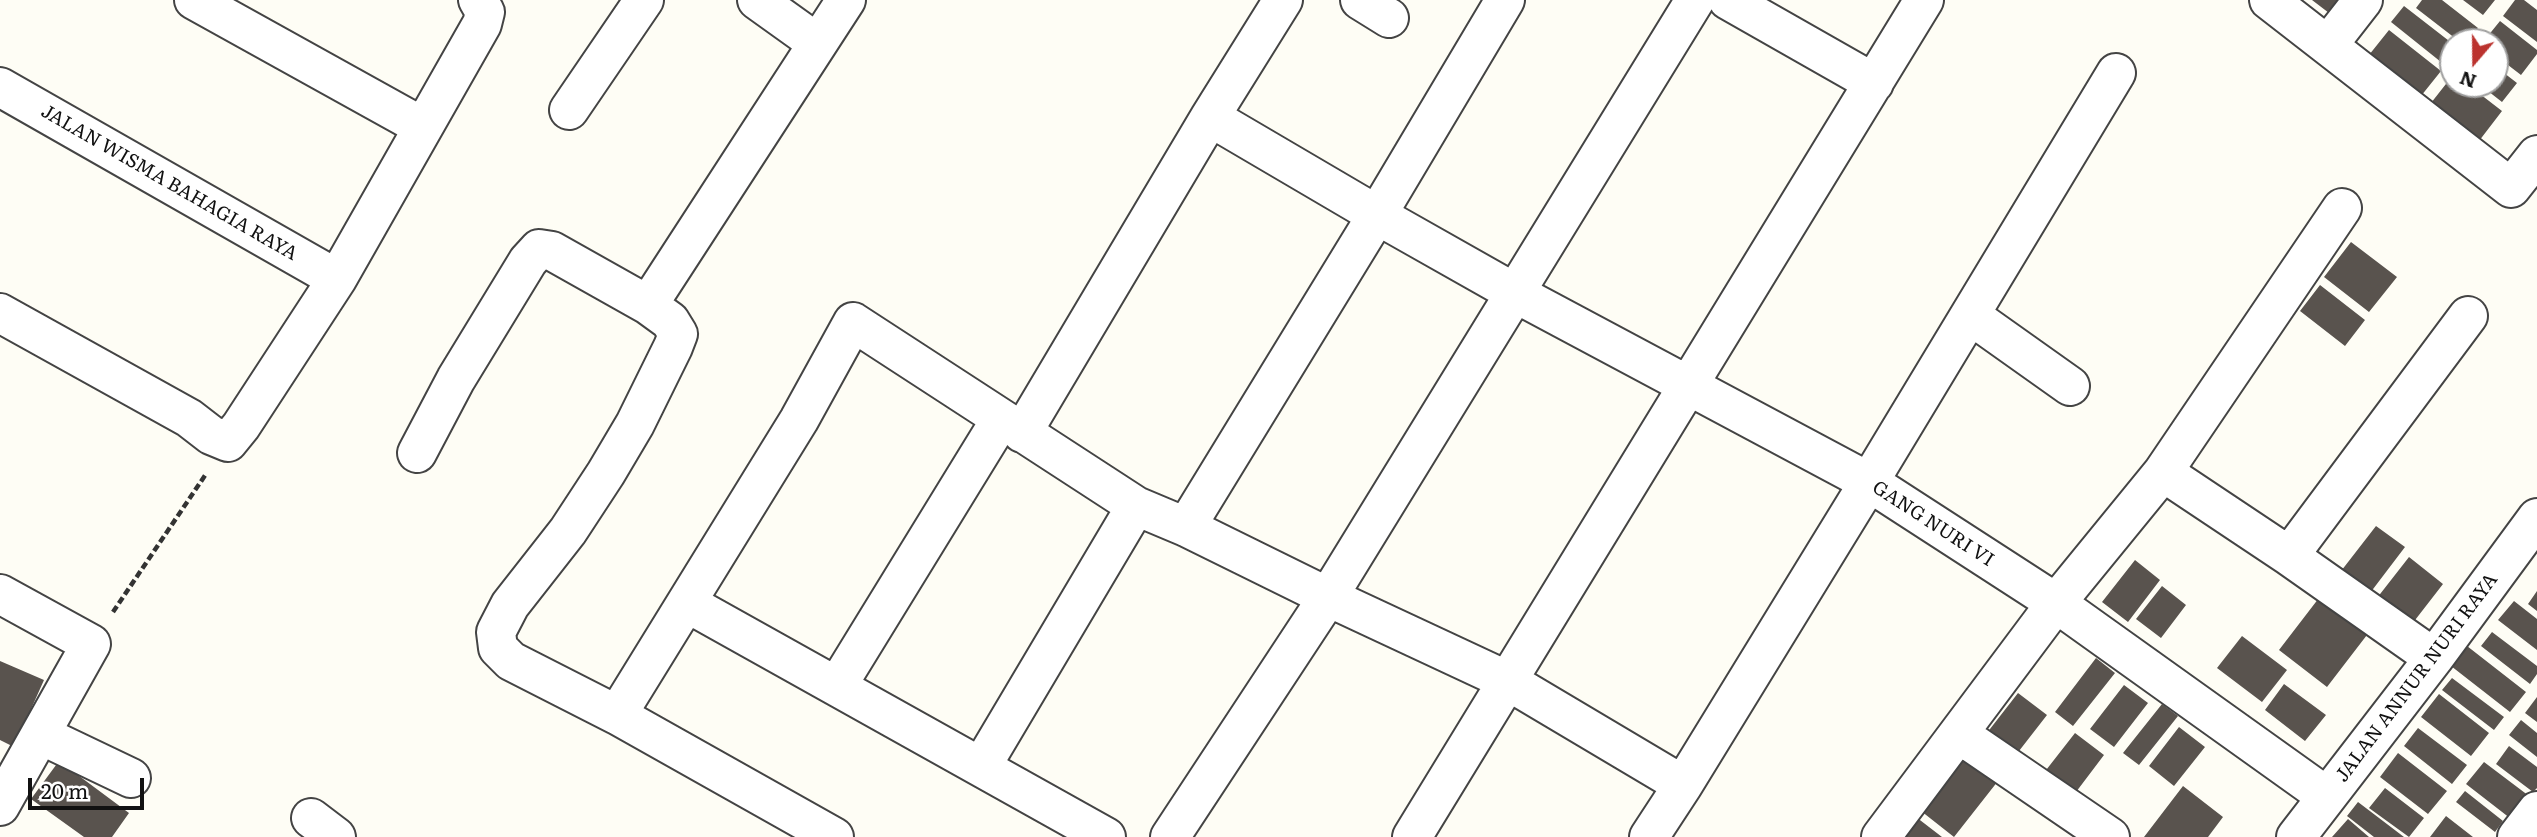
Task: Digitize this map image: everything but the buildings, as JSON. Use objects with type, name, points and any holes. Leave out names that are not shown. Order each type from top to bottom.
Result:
[{"type":"street","points":[[194,0],[423,127]]},
{"type":"street","points":[[0,313],[189,418],[211,435],[228,442],[337,279],[482,24],[485,12],[478,0]]},
{"type":"street","points":[[569,110],[644,0]]},
{"type":"street","points":[[757,0],[817,43]]},
{"type":"street","points":[[648,305],[846,0]]},
{"type":"street","points":[[837,686],[1012,426],[1283,0]]},
{"type":"street","points":[[1186,527],[1506,0]]},
{"type":"street","points":[[1170,837],[1328,597],[1695,0]]},
{"type":"street","points":[[1728,0],[1874,83]]},
{"type":"street","points":[[1412,837],[1924,0]]},
{"type":"street","points":[[2269,0],[2511,188],[2537,155]]},
{"type":"street","points":[[2328,45],[2363,0]]},
{"type":"street","points":[[1649,837],[1869,482],[2116,73]]},
{"type":"street","name":"JALAN WISMA BAHAGIA RAYA","points":[[0,87],[337,279]]},
{"type":"street","name":"GANG NURI VI","points":[[1210,117],[1515,293],[1869,482],[2056,603],[2326,796]]},
{"type":"street","points":[[1881,837],[2056,603],[2163,472],[2342,208]]},
{"type":"street","points":[[417,453],[456,379],[538,249],[552,251],[648,305],[670,321],[678,334],[635,424],[568,531],[510,605],[496,632],[498,648],[511,661],[617,715],[834,837]]},
{"type":"street","points":[[1970,315],[2070,386]]},
{"type":"street","points":[[2289,556],[2468,316]]},
{"type":"street","points":[[617,715],[799,420],[853,322],[1136,506],[1186,527],[1508,681],[1683,785]]},
{"type":"street","points":[[2163,472],[2434,658]]},
{"type":"street","points":[[981,767],[1136,506]]},
{"type":"street","name":"JALAN ANNUR NURI RAYA","points":[[2296,837],[2434,658],[2537,518]]},
{"type":"street","points":[[0,594],[90,644],[0,806]]},
{"type":"street","points":[[687,603],[1106,837]]},
{"type":"street","points":[[1959,733],[2110,837]]},
{"type":"street","points":[[41,735],[131,778]]},
{"type":"street","points":[[2517,837],[2537,811]]},
{"type":"path","points":[[90,644],[228,442]]}]
